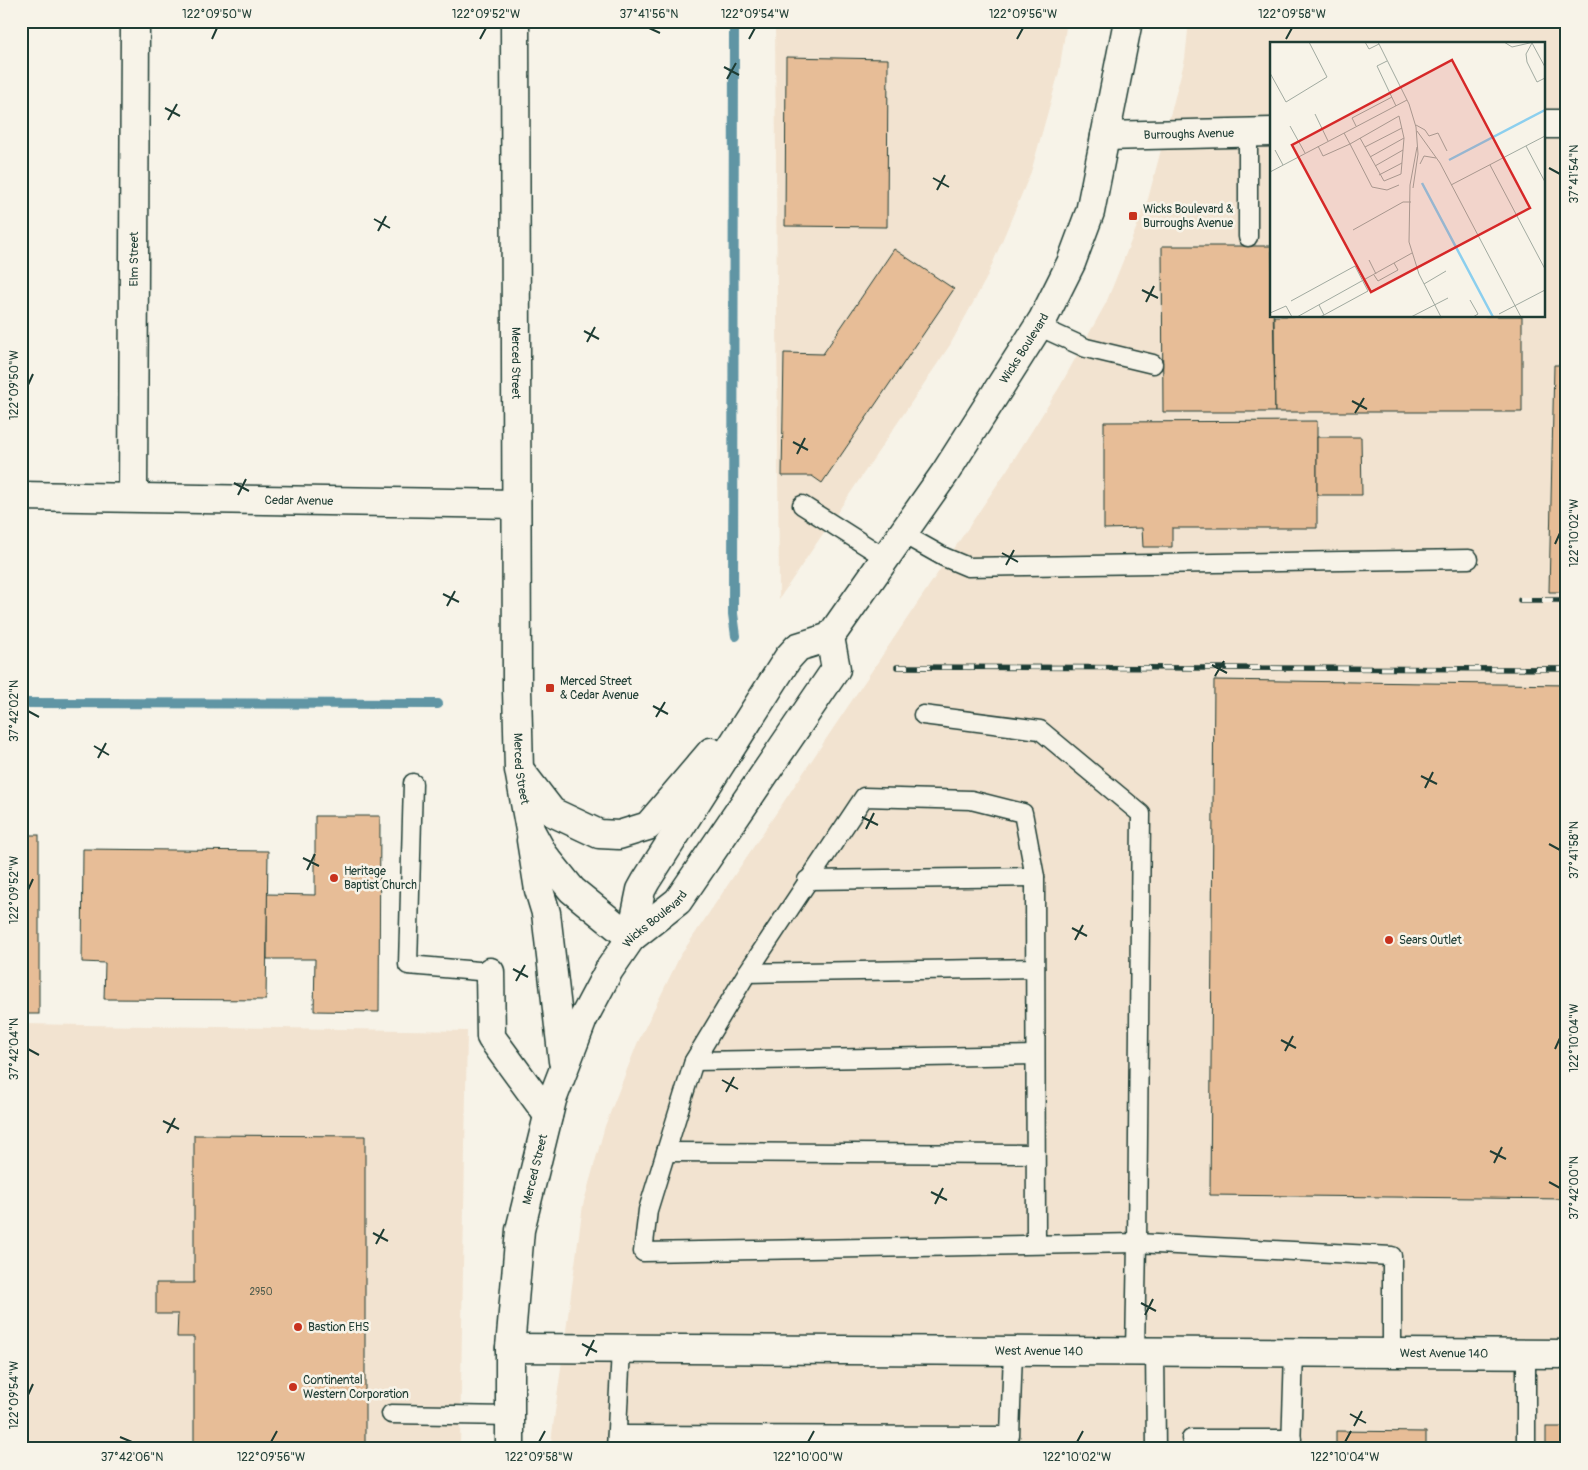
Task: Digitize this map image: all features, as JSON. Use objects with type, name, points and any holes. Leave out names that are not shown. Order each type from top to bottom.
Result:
[{"type":"street","name":"Elm Street","points":[[133,497],[135,21]]},
{"type":"street","name":"Merced Street","points":[[510,1449],[510,1348],[520,1230],[548,1115],[563,1068],[582,1019],[608,970],[632,938],[572,890],[542,854],[530,830],[519,770],[516,504],[515,21]]},
{"type":"street","name":"Wicks Boulevard","points":[[632,938],[641,890],[646,881],[788,658],[798,647],[830,637],[887,559],[945,473],[1038,326],[1060,286],[1090,212],[1128,21]]},
{"type":"street","points":[[1546,124],[1567,124]]},
{"type":"street","name":"Burroughs Avenue","points":[[1105,136],[1260,132]]},
{"type":"street","name":"Cedar Avenue","points":[[21,496],[516,504]]},
{"type":"street","name":"Wicks Boulevard","points":[[632,938],[678,901],[815,701],[836,669],[830,637]]},
{"type":"street","points":[[519,770],[552,812],[599,834],[619,835],[636,832],[648,826],[660,814],[788,658]]},
{"type":"street","points":[[530,830],[539,890],[546,914],[563,1068]]},
{"type":"street","points":[[490,972],[491,1037],[548,1115]]},
{"type":"street","name":"West Avenue 140","points":[[510,1348],[1567,1354]]},
{"type":"lane","points":[[1248,237],[1260,132]]},
{"type":"lane","points":[[1038,326],[1086,348],[1153,364]]},
{"type":"lane","points":[[802,505],[887,559]]},
{"type":"lane","points":[[903,534],[944,558],[968,567],[1469,559]]},
{"type":"lane","points":[[923,714],[1040,730],[1141,814],[1137,1243],[1145,1351],[1156,1449]]},
{"type":"lane","points":[[412,783],[408,966],[490,972]]},
{"type":"lane","points":[[1036,1245],[1035,877],[1023,813],[971,800],[864,796],[747,973],[694,1061],[648,1210],[643,1252],[1036,1245],[1137,1243],[1392,1256],[1392,1353]]},
{"type":"lane","points":[[807,880],[1035,877]]},
{"type":"lane","points":[[747,973],[1035,968]]},
{"type":"lane","points":[[694,1061],[1034,1055]]},
{"type":"lane","points":[[666,1152],[1035,1154]]},
{"type":"lane","points":[[622,1349],[617,1442],[1010,1436],[1013,1351]]},
{"type":"lane","points":[[1191,1439],[1292,1444],[1294,1352]]},
{"type":"lane","points":[[1526,1354],[1526,1449]]},
{"type":"lane","points":[[391,1414],[511,1416]]},
{"type":"shaded area","points":[[775,21],[1067,21],[1059,72],[1031,172],[986,279],[950,345],[779,599]]},
{"type":"shaded area","points":[[1189,21],[1567,21],[1567,1449],[550,1449],[583,1205],[605,1126],[637,1044],[680,956],[1007,470],[1059,388],[1106,303],[1148,199],[1185,59]]},
{"type":"shaded area","points":[[21,1024],[467,1031],[460,1449],[21,1449]]},
{"type":"building","points":[[1234,21],[1261,21],[1261,24],[1234,24]]},
{"type":"building","points":[[786,57],[888,59],[887,227],[785,226]]},
{"type":"building","points":[[1162,246],[1270,246],[1270,318],[1273,318],[1275,412],[1163,412]]},
{"type":"building","points":[[894,249],[954,289],[822,483],[812,476],[782,476],[784,353],[823,354]]},
{"type":"building","points":[[1274,318],[1522,318],[1522,412],[1275,412]]},
{"type":"building","points":[[1554,365],[1567,365],[1567,592],[1549,592]]},
{"type":"building","points":[[1317,421],[1317,528],[1172,528],[1172,547],[1143,547],[1142,528],[1104,529],[1104,422]]},
{"type":"building","points":[[1317,437],[1361,437],[1362,495],[1317,495]]},
{"type":"building","name":"Sears Outlet","points":[[1214,680],[1567,685],[1567,1199],[1210,1195]]},
{"type":"building","points":[[315,816],[380,816],[379,1012],[314,1011],[315,959],[267,959],[267,894],[315,895]]},
{"type":"building","points":[[21,835],[39,835],[39,1014],[21,1014]]},
{"type":"building","points":[[83,849],[268,851],[266,1000],[104,999],[105,963],[82,962]]},
{"type":"building","points":[[194,1135],[365,1136],[365,1449],[194,1449],[194,1337],[177,1337],[178,1314],[156,1314],[156,1283],[194,1283]]},
{"type":"building","points":[[1546,1427],[1567,1427],[1567,1449],[1546,1449]]},
{"type":"building","points":[[1336,1431],[1426,1432],[1426,1449],[1336,1449]]},
{"type":"waterway","points":[[734,21],[733,614],[736,636]]},
{"type":"waterway","points":[[21,703],[438,704]]},
{"type":"railway","points":[[1520,600],[1567,600]]},
{"type":"railway","points":[[897,667],[1567,669]]},
{"type":"place","name":"Wicks Boulevard & Burroughs Avenue","points":[[1133,216]]},
{"type":"place","name":"Merced Street & Cedar Avenue","points":[[550,688]]},
{"type":"place","name":"Heritage Baptist Church","points":[[334,878]]},
{"type":"place","name":"Sears Outlet","points":[[1389,940]]},
{"type":"place","name":"Bastion EHS","points":[[298,1327]]},
{"type":"place","name":"Continental Western Corporation","points":[[293,1387]]}]
